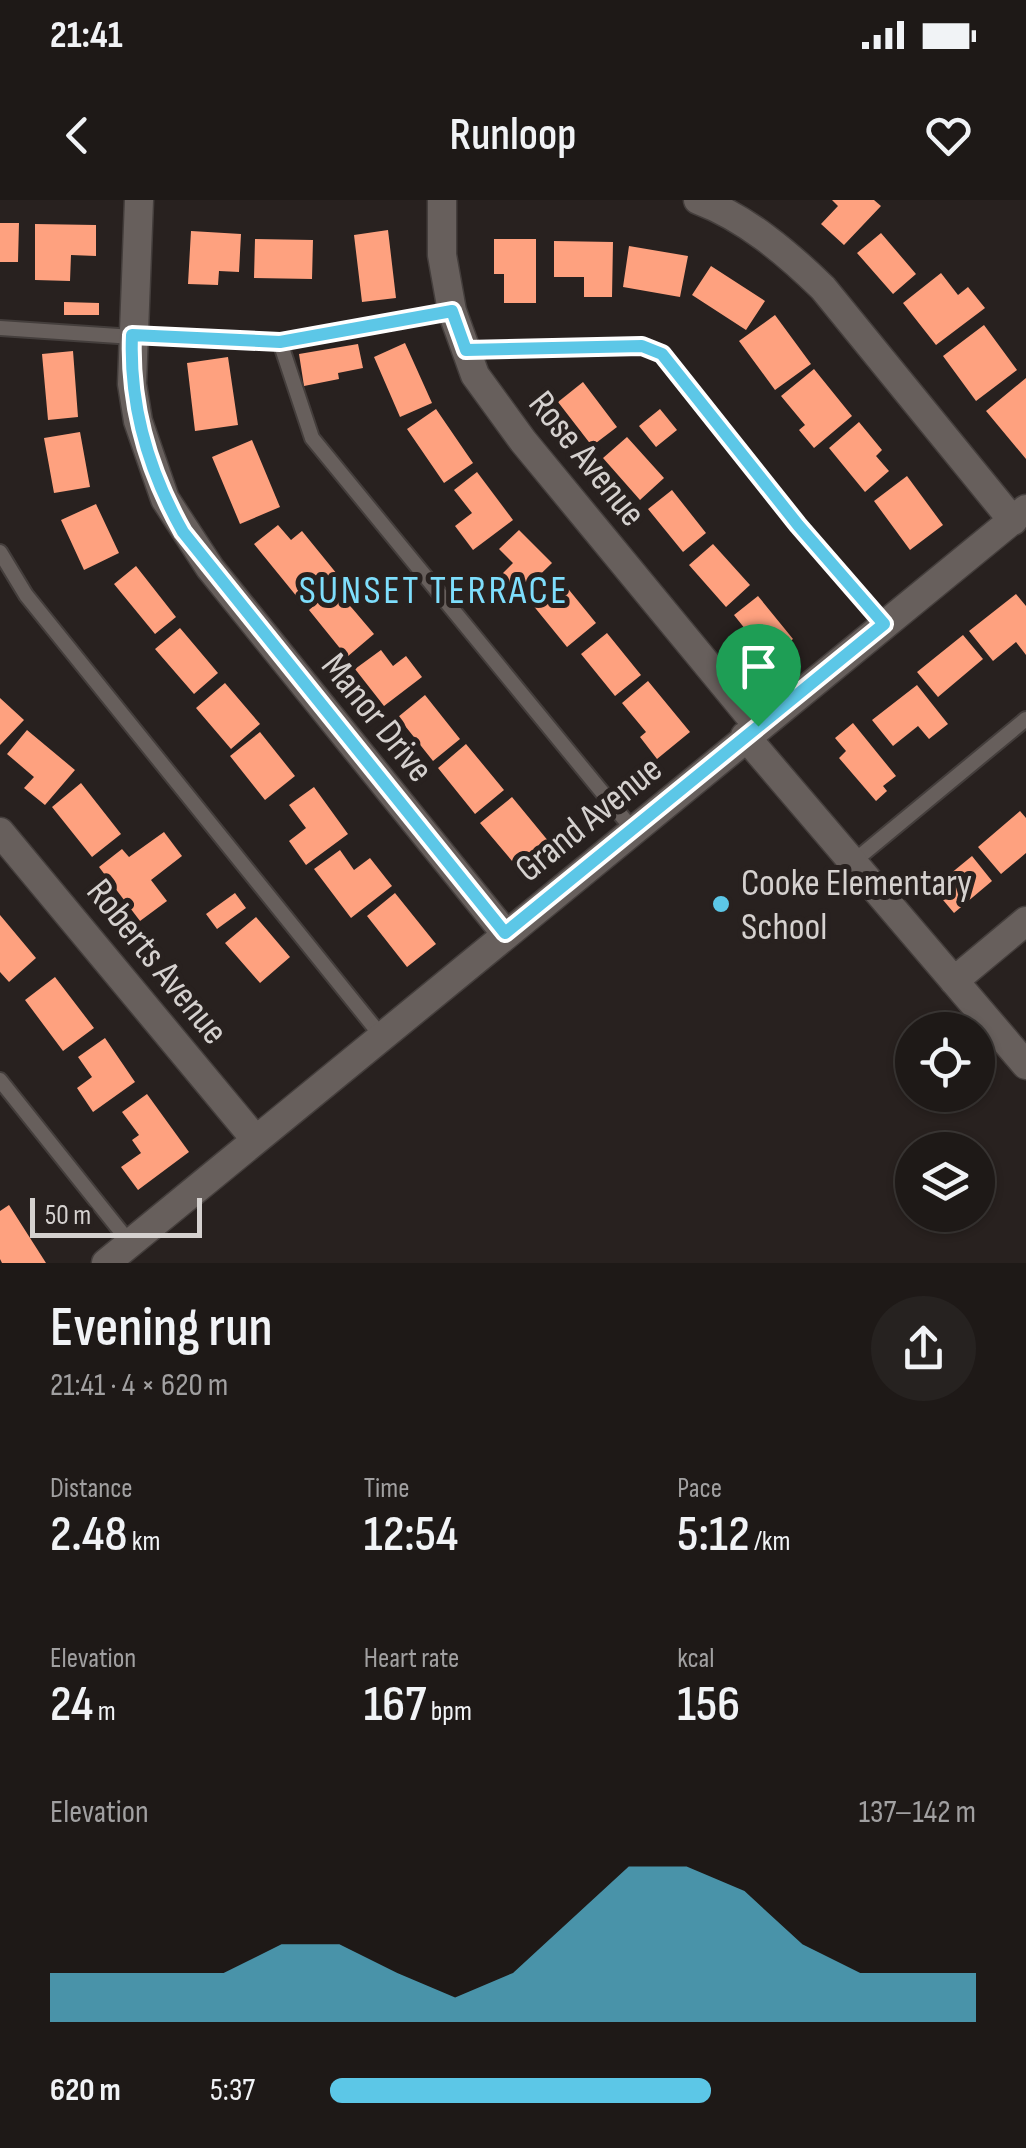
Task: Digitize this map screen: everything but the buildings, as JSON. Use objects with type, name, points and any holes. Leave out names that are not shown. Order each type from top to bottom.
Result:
[{"type":"street","name":"Manor Drive","points":[[139,200],[132,384],[138,422],[158,484],[183,532],[505,933]]},
{"type":"street","name":"Rose Avenue","points":[[442,200],[442,256],[452,311],[475,375],[852,862],[1026,1066]]},
{"type":"street","points":[[698,200],[752,228],[790,256],[823,288],[1019,515]]},
{"type":"street","name":"Grand Avenue","points":[[106,1263],[1019,515]]},
{"type":"street","name":"Roberts Avenue","points":[[0,832],[256,1140]]},
{"type":"street","points":[[954,981],[1026,921]]},
{"type":"lane","points":[[0,328],[280,342],[452,311]]},
{"type":"lane","points":[[280,342],[312,438],[634,832]]},
{"type":"lane","points":[[466,350],[642,346],[662,354],[798,525],[884,624]]},
{"type":"lane","points":[[0,552],[26,595],[383,1038]]},
{"type":"lane","points":[[852,862],[1026,719]]},
{"type":"lane","points":[[0,1080],[130,1243]]},
{"type":"place","name":"Cooke Elementary School","points":[[721,904]]},
{"type":"district","name":"SUNSET TERRACE","points":[[434,589]]},
{"type":"route","points":[[452,311],[466,350],[642,346],[662,354],[798,525],[884,624],[758,726],[634,832],[505,933],[183,532],[164,499],[138,422],[132,384],[132,335],[280,342],[452,311]]}]
